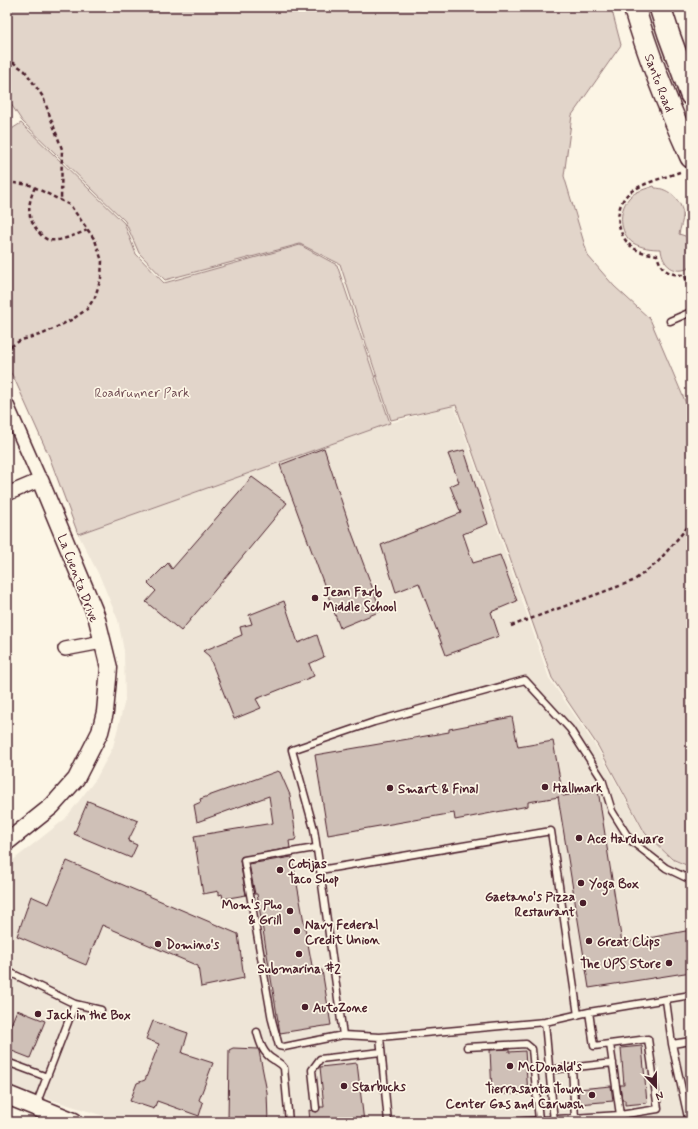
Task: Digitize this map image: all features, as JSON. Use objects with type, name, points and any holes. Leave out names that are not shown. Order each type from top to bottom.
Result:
[{"type":"main road","name":"Santo Road","points":[[634,7],[686,164]]},
{"type":"main road","name":"Santo Road","points":[[660,7],[691,94]]},
{"type":"main road","points":[[7,1095],[74,1122]]},
{"type":"street","name":"La Cuenta Drive","points":[[7,405],[96,615],[108,668],[105,712],[100,732],[76,779],[52,806],[7,842]]},
{"type":"street","points":[[7,494],[40,480]]},
{"type":"street","points":[[65,649],[102,642]]},
{"type":"lane","points":[[670,321],[691,312]]},
{"type":"lane","points":[[343,1035],[320,870],[315,848],[314,829],[292,750],[374,722],[525,680],[570,729],[602,779],[612,812],[630,840],[666,868],[691,880]]},
{"type":"lane","points":[[320,870],[551,831],[578,1014]]},
{"type":"lane","points":[[315,848],[244,860],[272,1020],[276,1040],[279,1046],[284,1047],[343,1035],[380,1037],[545,1022],[578,1014],[691,995]]},
{"type":"lane","points":[[7,971],[75,1004],[101,1010]]},
{"type":"lane","points":[[666,1000],[672,1044],[688,1108],[689,1122]]},
{"type":"lane","points":[[36,1106],[75,1004]]},
{"type":"lane","points":[[511,1122],[539,1120],[554,1121],[620,1115],[658,1109],[648,1039],[594,1046],[589,1012]]},
{"type":"lane","points":[[545,1022],[554,1121]]},
{"type":"lane","points":[[258,1032],[262,1048],[272,1059],[281,1063],[284,1068],[289,1122]]},
{"type":"lane","points":[[380,1037],[388,1122]]},
{"type":"lane","points":[[672,1044],[691,1041]]},
{"type":"lane","points":[[467,1047],[526,1044],[532,1049],[539,1120]]},
{"type":"lane","points":[[610,1044],[621,1122]]},
{"type":"lane","points":[[316,1108],[312,1070],[320,1059],[381,1052]]},
{"type":"lane","points":[[7,1062],[47,1077]]},
{"type":"lane","points":[[549,1070],[613,1063]]},
{"type":"lane","points":[[572,1068],[575,1118]]},
{"type":"path","points":[[7,58],[25,70],[43,97],[62,149],[61,200]]},
{"type":"path","points":[[686,164],[630,193],[623,200],[619,210],[618,221],[625,239],[632,246],[639,251],[657,255],[660,265],[666,272],[675,275],[685,275],[691,301]]},
{"type":"path","points":[[7,182],[35,187],[70,205],[94,240],[102,261],[101,278],[95,297],[87,309],[73,319],[42,334],[21,340],[7,350]]},
{"type":"path","points":[[35,187],[30,198],[28,210],[31,222],[42,236],[48,240],[56,239],[88,230]]},
{"type":"path","points":[[511,626],[633,581],[657,563],[691,523]]},
{"type":"shaded area","points":[[454,405],[549,678],[597,748],[644,833],[672,860],[691,868],[691,1122],[123,1122],[7,1086],[7,865],[65,819],[96,779],[113,747],[125,700],[124,651],[118,620],[100,577],[78,534],[390,423]]},
{"type":"green space","points":[[7,7],[611,7],[621,45],[572,115],[564,176],[588,256],[614,286],[650,319],[691,415],[691,867],[672,859],[645,833],[598,746],[552,678],[456,405],[391,420],[340,264],[300,244],[165,280],[139,253],[125,221],[22,121],[7,98]]},
{"type":"green space","name":"Roadrunner Park","points":[[21,123],[124,223],[136,254],[164,283],[300,245],[337,265],[390,423],[78,534],[49,456],[14,378],[7,367],[7,132]]},
{"type":"green space","points":[[654,186],[655,188],[665,190],[670,193],[680,205],[683,217],[679,234],[691,238],[691,267],[680,270],[670,267],[664,260],[661,249],[640,246],[628,239],[625,234],[622,215],[625,203],[637,192]]},
{"type":"building","points":[[324,448],[352,533],[381,611],[340,628],[280,465]]},
{"type":"building","points":[[464,450],[488,524],[463,534],[473,563],[500,555],[517,601],[491,612],[499,636],[446,655],[419,583],[396,592],[381,545],[461,513],[450,486],[459,482],[448,454]]},
{"type":"building","points":[[252,477],[287,503],[181,631],[146,602],[156,591],[148,583],[168,563],[172,569]]},
{"type":"building","points":[[284,601],[298,643],[317,635],[324,657],[309,664],[314,676],[256,699],[261,708],[234,719],[209,656],[203,651],[242,635],[240,627],[252,624],[249,615]]},
{"type":"building","points":[[512,717],[518,747],[553,741],[563,796],[598,790],[622,943],[691,930],[691,972],[589,988],[558,797],[528,802],[528,806],[455,820],[454,813],[328,835],[315,755],[449,732],[449,729]]},
{"type":"building","points":[[278,771],[280,772],[290,795],[296,837],[295,840],[289,841],[290,848],[241,857],[240,861],[246,895],[223,899],[222,894],[219,895],[219,891],[203,894],[194,836],[273,823],[269,796],[197,822],[194,805],[201,802],[200,799]]},
{"type":"building","points":[[88,801],[138,821],[128,841],[137,845],[131,858],[74,834]]},
{"type":"building","points":[[292,857],[313,971],[322,970],[331,1025],[280,1033],[257,894],[255,894],[249,864]]},
{"type":"building","points":[[67,861],[238,934],[244,978],[201,987],[198,966],[102,925],[86,965],[17,936],[31,896],[49,904]]},
{"type":"building","points":[[17,1010],[45,1021],[30,1058],[7,1049],[7,1034]]},
{"type":"building","points":[[153,1021],[188,1033],[182,1053],[213,1063],[199,1100],[203,1103],[199,1116],[157,1101],[154,1109],[130,1101],[137,1083],[145,1080],[159,1044],[146,1039]]},
{"type":"building","points":[[642,1046],[647,1103],[625,1105],[625,1100],[622,1100],[620,1085],[624,1085],[621,1048]]},
{"type":"building","points":[[233,1048],[258,1049],[259,1051],[267,1092],[268,1122],[228,1122],[229,1050]]},
{"type":"building","points":[[509,1049],[509,1052],[525,1051],[528,1094],[492,1094],[490,1050]]},
{"type":"building","points":[[357,1063],[364,1122],[310,1122],[309,1110],[317,1112],[320,1107],[324,1107],[320,1067]]},
{"type":"building","points":[[611,1086],[613,1101],[579,1104],[578,1089]]},
{"type":"place","name":"Jean Farb Middle School","points":[[315,598]]},
{"type":"place","name":"Hallmark","points":[[545,787]]},
{"type":"place","name":"Smart & Final","points":[[390,788]]},
{"type":"place","name":"Ace Hardware","points":[[579,838]]},
{"type":"place","name":"Cotijas Taco Shop","points":[[280,870]]},
{"type":"place","name":"Yoga Box","points":[[581,883]]},
{"type":"place","name":"Gaetano's Pizza Restaurant","points":[[583,903]]},
{"type":"place","name":"Mom's Pho & Grill","points":[[290,911]]},
{"type":"place","name":"Navy Federal Credit Union","points":[[297,931]]},
{"type":"place","name":"Great Clips","points":[[589,941]]},
{"type":"place","name":"Domino's","points":[[158,944]]},
{"type":"place","name":"Submarina #2","points":[[299,954]]},
{"type":"place","name":"The UPS Store","points":[[669,963]]},
{"type":"place","name":"AutoZone","points":[[305,1007]]},
{"type":"place","name":"Jack in the Box","points":[[38,1014]]},
{"type":"place","name":"McDonald's","points":[[510,1066]]},
{"type":"place","name":"Starbucks","points":[[344,1086]]},
{"type":"place","name":"Tierrasanta Town Center Gas and Carwash","points":[[592,1095]]}]
